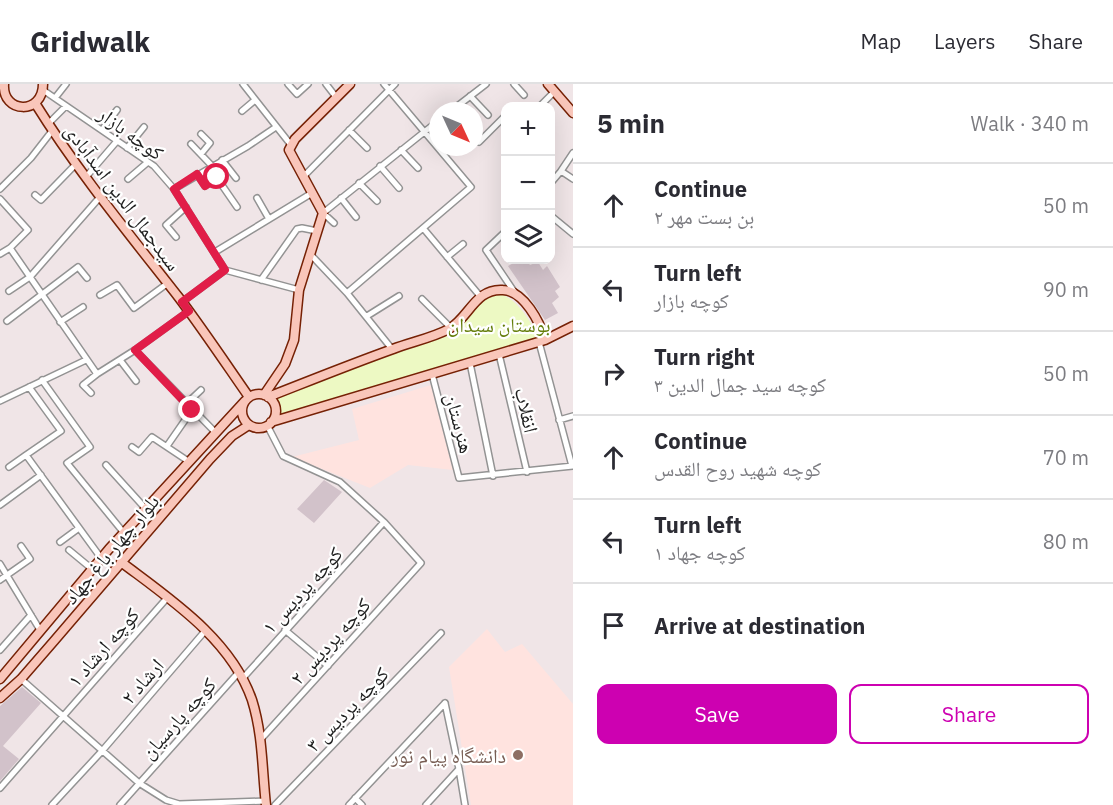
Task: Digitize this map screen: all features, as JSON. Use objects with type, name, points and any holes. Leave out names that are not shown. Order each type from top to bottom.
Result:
[{"type":"street","points":[[3,84],[3,102],[17,106],[29,106],[35,103],[43,87]]},
{"type":"street","points":[[55,98],[66,84]]},
{"type":"street","points":[[243,84],[291,145]]},
{"type":"street","points":[[288,84],[297,94],[308,84]]},
{"type":"street","points":[[326,84],[336,97]]},
{"type":"street","points":[[334,224],[323,213],[288,150],[295,139],[350,84]]},
{"type":"street","points":[[347,293],[471,187],[384,84]]},
{"type":"street","points":[[303,177],[395,84]]},
{"type":"street","points":[[463,102],[486,84]]},
{"type":"street","points":[[514,84],[524,95]]},
{"type":"street","points":[[548,84],[573,113]]},
{"type":"street","name":"کوچه بازار","points":[[43,87],[66,106],[148,162],[174,189],[225,270]]},
{"type":"street","points":[[544,102],[554,92]]},
{"type":"street","points":[[471,96],[488,115]]},
{"type":"street","points":[[242,111],[255,100]]},
{"type":"street","name":"سیدجمال الدین اسدآبادی","points":[[35,103],[50,128],[100,197],[189,311],[247,399]]},
{"type":"street","points":[[0,189],[31,158],[66,106]]},
{"type":"street","points":[[102,130],[117,110]]},
{"type":"street","points":[[483,139],[501,120]]},
{"type":"street","points":[[127,148],[144,127]]},
{"type":"street","points":[[174,189],[248,147],[276,127]]},
{"type":"street","points":[[266,396],[285,364],[294,340],[299,290],[323,213],[429,128]]},
{"type":"street","points":[[349,130],[367,147]]},
{"type":"street","points":[[201,134],[210,143],[201,154]]},
{"type":"street","points":[[86,177],[117,141]]},
{"type":"street","points":[[191,144],[212,166]]},
{"type":"street","points":[[401,150],[418,168]]},
{"type":"street","points":[[555,178],[573,153]]},
{"type":"street","points":[[222,160],[236,178]]},
{"type":"street","points":[[128,179],[148,162]]},
{"type":"street","points":[[35,195],[41,200],[76,164]]},
{"type":"street","points":[[380,166],[399,188]]},
{"type":"street","points":[[561,171],[573,179]]},
{"type":"street","points":[[197,174],[205,186],[217,177],[237,207]]},
{"type":"street","points":[[359,183],[377,201]]},
{"type":"street","points":[[215,252],[312,193]]},
{"type":"street","points":[[9,291],[30,277],[100,197]]},
{"type":"street","points":[[256,198],[269,219]]},
{"type":"street","points":[[341,198],[356,217]]},
{"type":"street","points":[[0,199],[28,230],[10,248],[0,254]]},
{"type":"street","points":[[176,237],[166,225],[186,207]]},
{"type":"street","points":[[555,219],[573,234]]},
{"type":"street","points":[[423,228],[480,296]]},
{"type":"street","points":[[261,280],[297,229],[317,231]]},
{"type":"street","points":[[470,363],[493,476],[572,466],[559,420],[542,341],[542,327],[486,250],[501,236]]},
{"type":"street","points":[[447,257],[463,244]]},
{"type":"street","points":[[10,248],[96,374]]},
{"type":"street","points":[[311,255],[367,316],[392,349]]},
{"type":"street","points":[[7,321],[78,267],[87,278]]},
{"type":"street","points":[[182,302],[225,270],[299,290]]},
{"type":"street","points":[[100,295],[117,285],[134,308],[168,283]]},
{"type":"street","points":[[516,294],[506,290],[495,290],[480,296],[451,328],[266,396],[255,394],[247,399],[242,411],[243,417],[249,425],[258,428],[542,341],[573,326]]},
{"type":"street","points":[[367,316],[399,297]]},
{"type":"street","points":[[422,299],[451,328]]},
{"type":"street","points":[[60,322],[83,307]]},
{"type":"street","points":[[91,393],[83,385],[96,374],[135,350],[189,311]]},
{"type":"street","points":[[135,350],[214,432]]},
{"type":"street","name":"انقلاب","points":[[499,354],[527,472]]},
{"type":"street","points":[[0,401],[86,360]]},
{"type":"street","points":[[120,360],[136,381]]},
{"type":"street","name":"هنرستان","points":[[432,374],[459,478],[493,476]]},
{"type":"street","points":[[42,381],[90,447],[68,463],[124,533]]},
{"type":"street","points":[[9,467],[61,431],[29,387]]},
{"type":"street","points":[[186,404],[201,390]]},
{"type":"street","points":[[266,396],[275,406],[276,411],[269,424]]},
{"type":"street","name":"بلوار چهار باغ جهاد","points":[[0,679],[145,508],[247,399]]},
{"type":"street","points":[[167,446],[192,410]]},
{"type":"street","points":[[559,420],[573,416]]},
{"type":"street","points":[[269,424],[283,456],[340,482],[384,522]]},
{"type":"street","name":"بلوار چهار باغ جهاد","points":[[0,698],[21,679],[210,459],[232,436],[249,425]]},
{"type":"street","points":[[132,447],[139,452],[152,437],[188,461]]},
{"type":"street","points":[[565,441],[573,440]]},
{"type":"street","points":[[26,455],[101,558]]},
{"type":"street","points":[[106,465],[145,508]]},
{"type":"street","points":[[0,505],[41,476]]},
{"type":"street","name":"کوچه پردیس ۲","points":[[261,739],[422,562],[384,522]]},
{"type":"street","name":"کوچه پردیس ۱","points":[[241,675],[384,522]]},
{"type":"street","points":[[60,542],[79,528]]},
{"type":"street","points":[[0,580],[30,560],[21,546]]},
{"type":"street","points":[[69,550],[92,569]]},
{"type":"street","points":[[21,679],[139,783],[166,800],[179,804],[266,803],[261,739],[252,701],[241,675],[224,651],[205,631],[121,562]]},
{"type":"street","points":[[0,564],[40,630]]},
{"type":"street","name":"کوچه ارشاد ۱","points":[[0,788],[167,598]]},
{"type":"street","points":[[0,650],[31,615]]},
{"type":"street","points":[[285,630],[328,666]]},
{"type":"street","name":"ارشاد ۲","points":[[52,805],[102,751],[205,631]]},
{"type":"street","name":"کوچه پردیس ۳","points":[[275,805],[441,633]]},
{"type":"street","name":"کوچه پارسیان","points":[[120,805],[241,675]]},
{"type":"street","points":[[349,805],[445,702],[465,805]]},
{"type":"street","points":[[426,805],[459,769]]},
{"type":"street","points":[[355,798],[362,805]]},
{"type":"shaded area","points":[[431,385],[453,470],[408,465],[370,488],[292,457],[359,440],[352,409]]},
{"type":"shaded area","name":"دانشگاه پیام نور","points":[[487,629],[505,652],[522,644],[573,704],[573,805],[471,805],[449,667]]},
{"type":"green space","name":"بوستان سیدان","points":[[501,294],[517,304],[535,329],[537,334],[533,342],[277,419],[279,409],[273,397],[454,333],[485,298],[489,295]]},
{"type":"building","points":[[539,264],[543,270],[547,266],[560,287],[555,291],[559,297],[552,303],[558,313],[545,320],[508,266]]},
{"type":"building","points":[[324,480],[342,492],[314,523],[297,509]]},
{"type":"building","points":[[22,687],[41,703],[3,746],[19,759],[0,781],[0,706]]},
{"type":"place","name":"دانشگاه پیام نور","points":[[518,755]]},
{"type":"route","points":[[192,410],[135,350],[189,311],[182,302],[225,270],[174,189],[197,174],[205,186],[217,177]]}]
